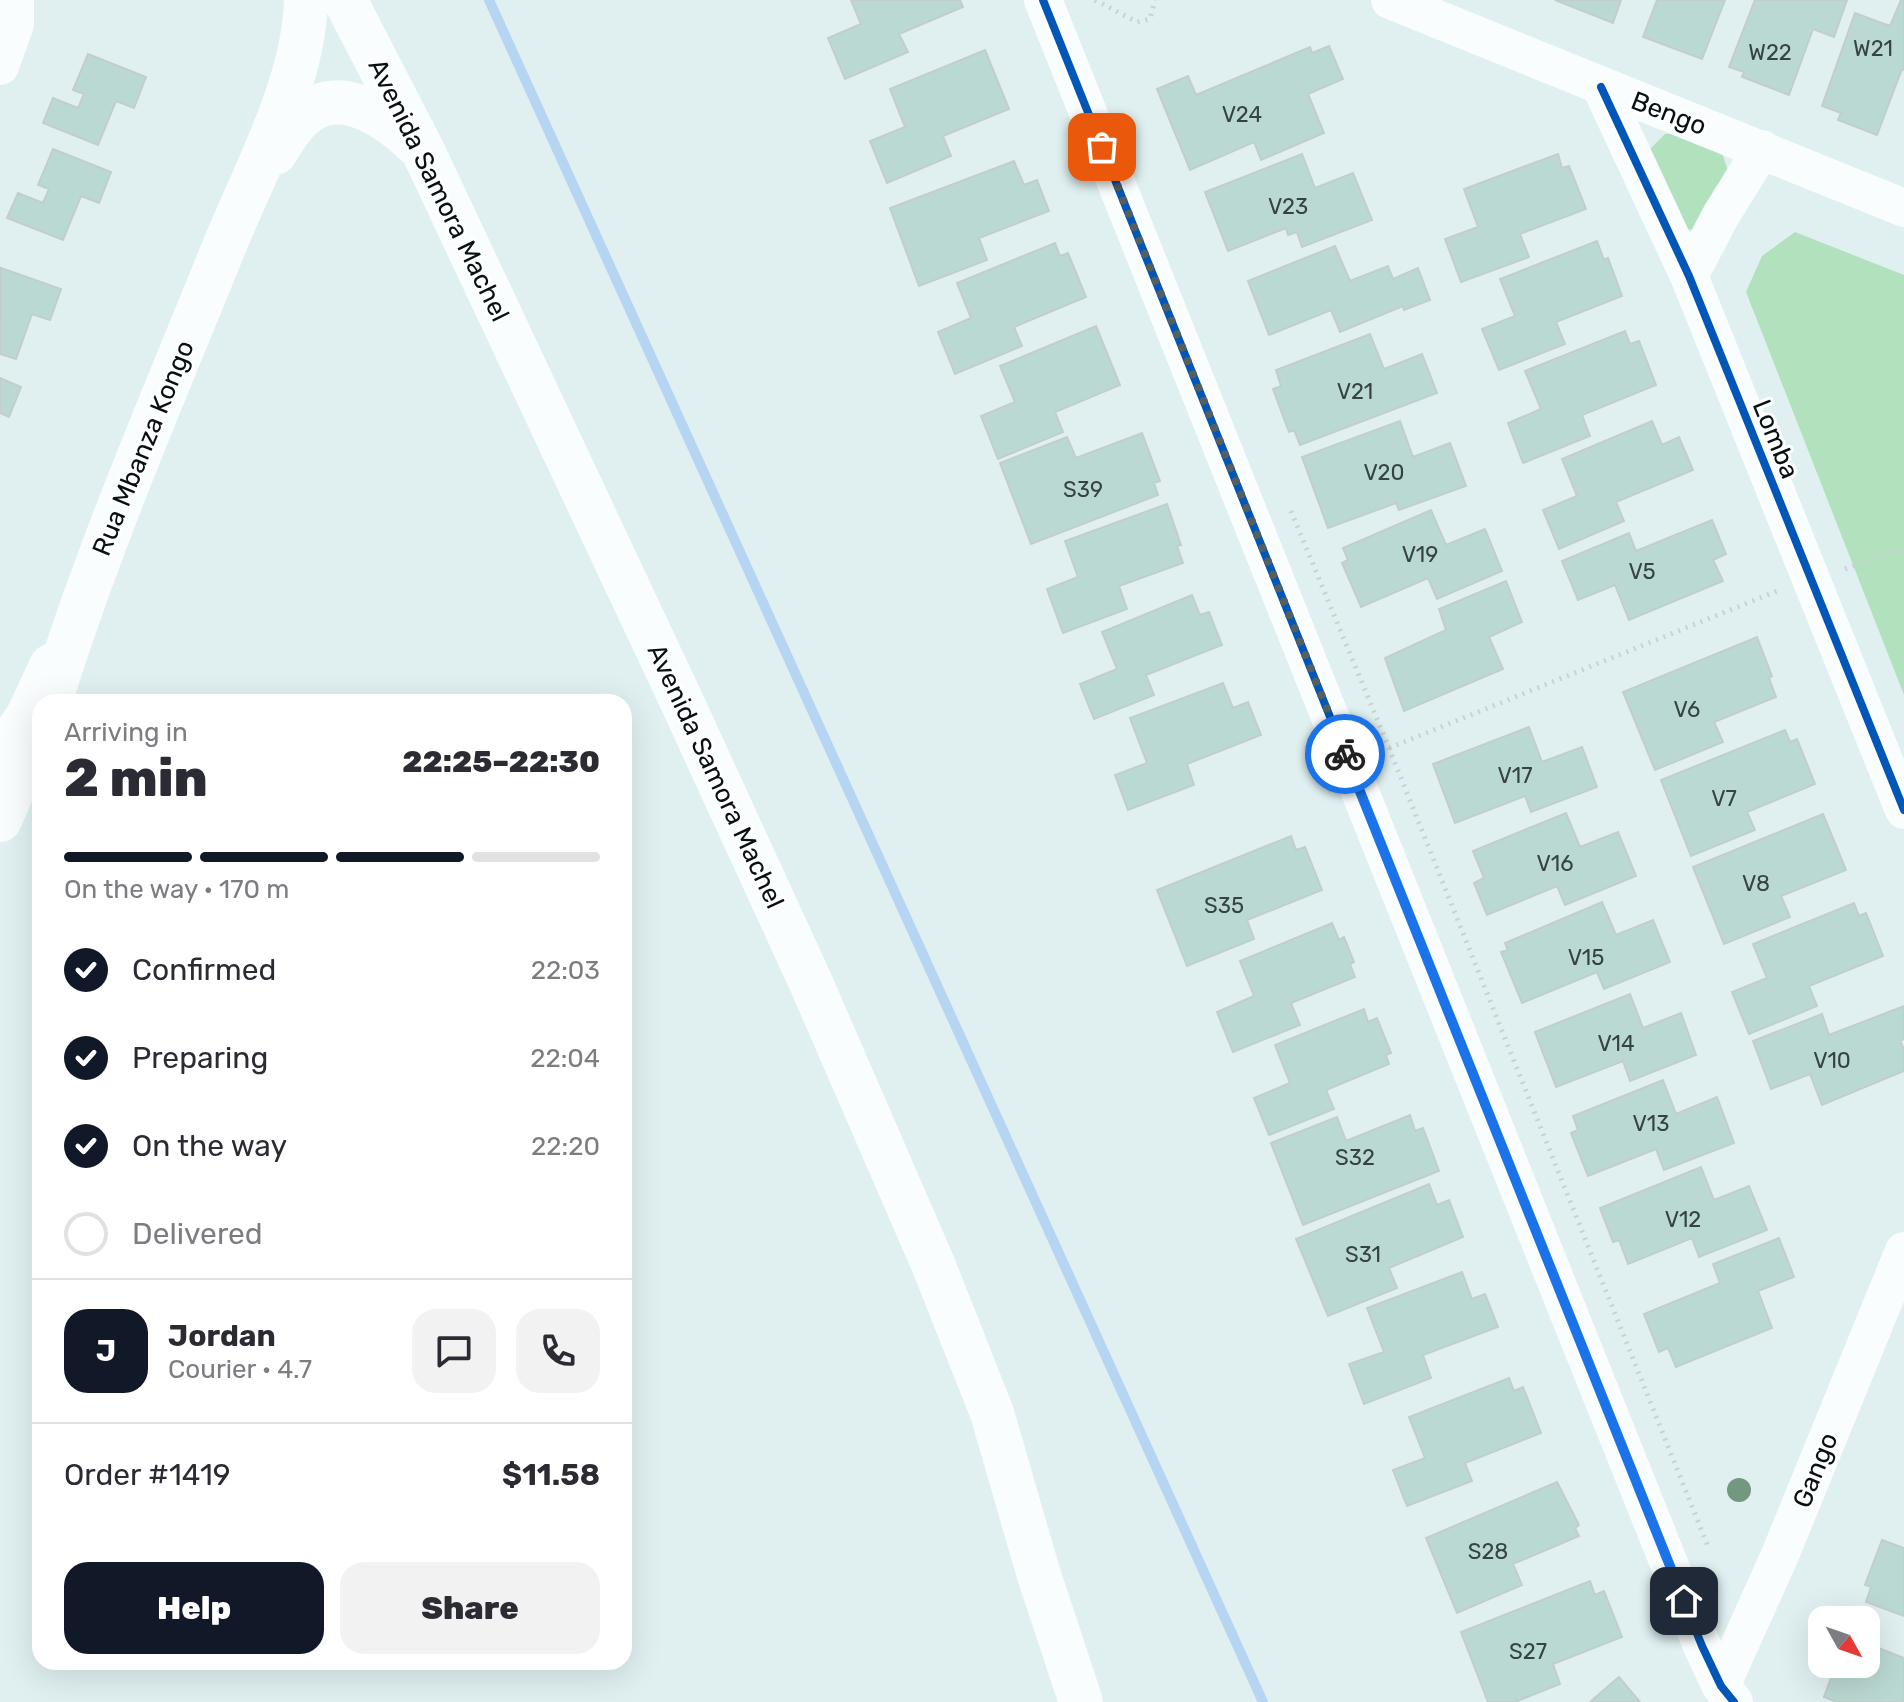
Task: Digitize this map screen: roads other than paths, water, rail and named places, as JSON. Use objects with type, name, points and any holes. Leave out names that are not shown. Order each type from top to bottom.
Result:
[{"type":"main road","name":"Rua Mbanza Kongo","points":[[52,694],[82,598],[281,112],[305,22],[306,0]]},
{"type":"main road","name":"Avenida Samora Machel","points":[[345,0],[423,151],[702,744],[811,983],[933,1264],[992,1413],[1038,1572],[1081,1702]]},
{"type":"main road","name":"Rua Mbanza Kongo","points":[[244,198],[290,130],[312,109],[336,102],[362,107],[398,127],[423,151]]},
{"type":"main road","points":[[38,694],[82,598]]},
{"type":"main road","points":[[0,757],[32,707]]},
{"type":"main road","points":[[0,820],[32,746]]},
{"type":"main road","name":"Avenida Samora Machel","points":[[1038,1572],[1070,1702]]},
{"type":"street","points":[[0,66],[15,24],[15,0]]},
{"type":"street","points":[[1043,0],[1691,1620],[1728,1694]]},
{"type":"street","name":"Bengo","points":[[1390,0],[1904,208]]},
{"type":"street","name":"Lomba","points":[[1601,87],[1689,276],[1904,810]]},
{"type":"street","points":[[1689,276],[1721,215],[1762,149]]},
{"type":"street","name":"Gango","points":[[1728,1694],[1780,1555],[1904,1251]]},
{"type":"waterway","points":[[489,0],[1263,1702]]}]
